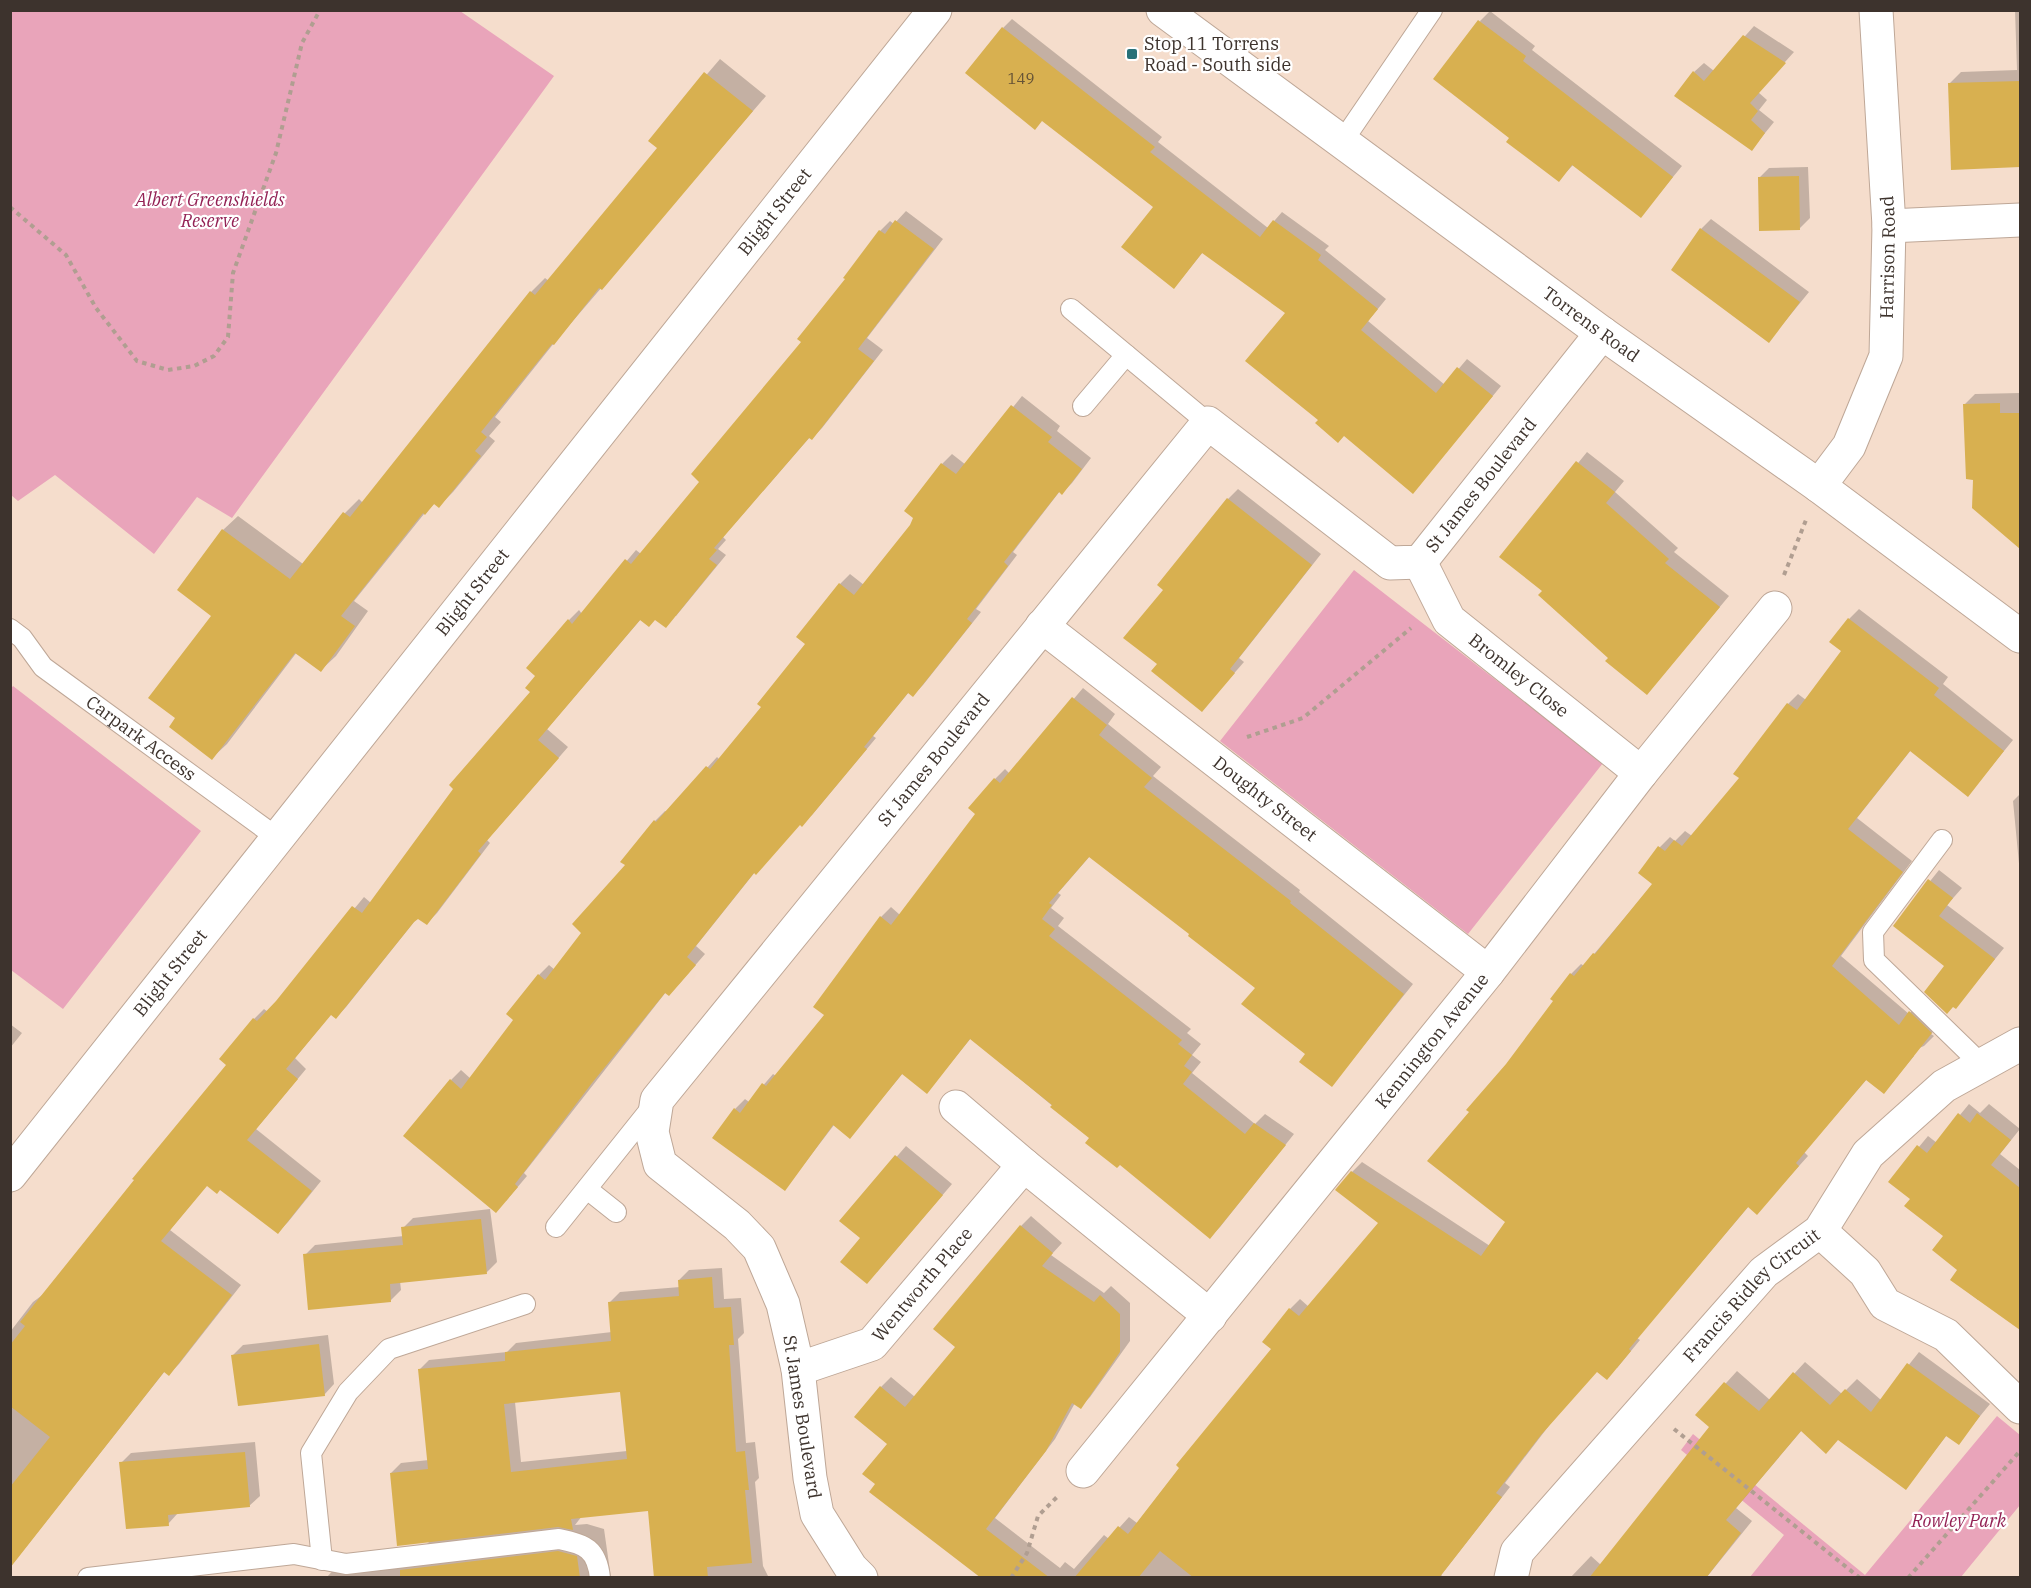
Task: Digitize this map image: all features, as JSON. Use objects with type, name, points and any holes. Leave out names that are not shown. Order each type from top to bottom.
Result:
[{"type":"street","name":"Blight Street","points":[[10,1175],[935,10]]},
{"type":"street","name":"Torrens Road","points":[[1162,10],[1602,333],[1819,486],[2020,636]]},
{"type":"street","name":"Harrison Road","points":[[1819,486],[1849,446],[1886,356],[1889,226],[1876,10]]},
{"type":"street","points":[[1889,226],[2020,220]]},
{"type":"street","name":"St James Boulevard","points":[[861,1578],[850,1568],[817,1514],[810,1478],[798,1369],[783,1304],[759,1248],[737,1225],[660,1164],[652,1132],[657,1100],[1208,423],[1389,563],[1420,562],[1602,333]]},
{"type":"street","name":"Bromley Close","points":[[1420,562],[1449,620],[1641,773]]},
{"type":"street","name":"Kennington Avenue","points":[[1083,1471],[1488,972],[1641,773],[1775,608]]},
{"type":"street","name":"Doughty Street","points":[[1042,626],[1488,972]]},
{"type":"street","name":"Francis Ridley Circuit","points":[[1510,1578],[1517,1552],[1764,1272],[1820,1231],[1868,1154],[1944,1086],[2020,1044]]},
{"type":"street","points":[[956,1107],[1210,1316]]},
{"type":"street","name":"Wentworth Place","points":[[798,1369],[872,1344],[1024,1165]]},
{"type":"street","points":[[1820,1231],[1865,1272],[1885,1304],[1946,1335],[2020,1407]]},
{"type":"lane","points":[[1342,142],[1432,10]]},
{"type":"lane","points":[[1071,309],[1208,423]]},
{"type":"lane","points":[[1083,406],[1126,355]]},
{"type":"lane","name":"Carpark Access","points":[[10,629],[22,638],[43,667],[279,839]]},
{"type":"lane","points":[[1942,840],[1873,932],[1874,960],[1982,1065]]},
{"type":"lane","points":[[556,1227],[657,1100]]},
{"type":"lane","points":[[587,1189],[616,1212]]},
{"type":"lane","points":[[322,1560],[311,1453],[348,1392],[389,1349],[525,1304]]},
{"type":"lane","points":[[88,1578],[294,1554],[346,1564],[559,1539],[583,1543],[598,1561],[600,1578]]},
{"type":"path","points":[[10,207],[66,255],[96,308],[137,361],[168,370],[194,366],[213,356],[228,337],[233,273],[276,153],[302,43],[320,10]]},
{"type":"path","points":[[1775,608],[1780,586],[1819,486]]},
{"type":"path","points":[[1204,752],[1303,718],[1413,626]]},
{"type":"path","points":[[1646,1405],[1860,1578]]},
{"type":"path","points":[[1908,1578],[2020,1451]]},
{"type":"path","points":[[1011,1578],[1027,1553],[1038,1516],[1083,1471]]},
{"type":"green space","name":"Albert Greenshields Reserve","points":[[11,10],[460,11],[554,76],[232,518],[197,497],[154,554],[55,475],[18,501],[11,495]]},
{"type":"green space","points":[[1354,570],[1603,763],[1468,934],[1220,741]]},
{"type":"green space","points":[[13,686],[201,831],[63,1009],[11,970],[10,690]]},
{"type":"green space","name":"Rowley Park","points":[[1997,1416],[2020,1435],[2020,1505],[1961,1577],[1750,1577],[1784,1535],[1681,1450],[1693,1434],[1865,1575]]},
{"type":"building","points":[[1478,20],[1526,56],[1523,61],[1673,177],[1641,218],[1572,165],[1559,182],[1506,142],[1509,138],[1433,79]]},
{"type":"building","points":[[1002,27],[1155,147],[1150,152],[1260,237],[1273,220],[1321,255],[1318,260],[1378,309],[1361,330],[1436,393],[1457,367],[1493,396],[1413,494],[1344,436],[1338,443],[1315,423],[1318,420],[1245,361],[1285,313],[1202,253],[1174,289],[1121,247],[1153,207],[1042,121],[1035,130],[965,73]]},
{"type":"building","points":[[1743,35],[1786,63],[1750,103],[1758,111],[1751,120],[1765,133],[1752,151],[1674,96],[1693,71],[1704,81]]},
{"type":"building","points":[[704,72],[753,111],[602,290],[599,288],[481,432],[487,437],[475,451],[481,456],[439,508],[434,504],[425,515],[423,513],[341,616],[355,626],[321,672],[295,653],[212,760],[169,727],[175,718],[148,698],[211,616],[177,590],[222,529],[290,579],[343,512],[350,517],[530,291],[535,295],[657,148],[648,141]]},
{"type":"building","points":[[2020,81],[2020,167],[1951,170],[1948,83]]},
{"type":"building","points":[[1799,176],[1800,230],[1759,231],[1758,177]]},
{"type":"building","points":[[895,220],[934,249],[858,349],[874,361],[812,440],[809,438],[714,548],[717,550],[709,559],[717,565],[666,628],[655,620],[649,627],[640,620],[538,740],[559,758],[478,851],[481,854],[427,925],[418,919],[414,922],[336,1019],[331,1015],[286,1069],[298,1079],[247,1140],[312,1191],[278,1234],[220,1190],[217,1194],[207,1186],[161,1241],[232,1295],[169,1376],[164,1372],[10,1568],[10,1487],[50,1437],[10,1406],[10,1345],[25,1326],[20,1322],[134,1180],[132,1179],[226,1065],[219,1059],[253,1018],[257,1021],[276,1001],[352,906],[362,913],[453,789],[449,785],[530,692],[525,688],[535,676],[526,668],[568,619],[572,624],[625,559],[631,564],[699,482],[691,474],[801,342],[797,339],[845,279],[843,278],[879,230],[885,234]]},
{"type":"building","points":[[1700,228],[1800,302],[1769,343],[1671,270]]},
{"type":"building","points":[[2000,403],[2000,413],[2020,413],[2020,549],[1972,508],[1973,480],[1966,479],[1963,404]]},
{"type":"building","points":[[1011,405],[1052,437],[1048,442],[1082,469],[1062,495],[1059,492],[1004,562],[1008,566],[967,619],[972,623],[913,697],[908,693],[864,747],[867,749],[802,827],[800,825],[756,875],[754,873],[687,957],[696,965],[669,996],[665,993],[592,1083],[515,1184],[518,1187],[496,1213],[403,1136],[450,1079],[461,1089],[513,1020],[506,1014],[538,974],[545,980],[581,933],[572,924],[625,865],[620,862],[654,820],[656,822],[706,766],[710,769],[761,707],[757,704],[805,644],[796,637],[839,583],[854,595],[910,525],[913,518],[904,511],[941,463],[956,474]]},
{"type":"building","points":[[1576,461],[1615,492],[1606,503],[1669,559],[1665,563],[1720,607],[1647,695],[1605,661],[1608,658],[1538,595],[1542,591],[1499,557]]},
{"type":"building","points":[[1227,498],[1312,565],[1230,669],[1235,673],[1202,712],[1151,671],[1157,664],[1123,638],[1163,590],[1157,585]]},
{"type":"building","points":[[1848,618],[1939,688],[1934,695],[2004,751],[1968,797],[1910,751],[1848,829],[1903,872],[1832,966],[1899,1025],[1909,1011],[1932,1033],[1884,1094],[1866,1080],[1796,1163],[1799,1166],[1757,1215],[1748,1207],[1629,1349],[1631,1351],[1607,1380],[1597,1372],[1541,1435],[1496,1493],[1502,1497],[1439,1578],[1194,1578],[1160,1551],[1138,1578],[1074,1578],[1118,1526],[1128,1534],[1179,1468],[1176,1465],[1271,1349],[1262,1342],[1289,1308],[1299,1316],[1378,1223],[1335,1190],[1351,1171],[1481,1256],[1505,1222],[1427,1161],[1469,1112],[1466,1110],[1506,1064],[1553,1001],[1550,999],[1570,973],[1574,976],[1593,953],[1595,954],[1652,884],[1638,873],[1658,846],[1665,851],[1674,840],[1682,846],[1739,778],[1733,774],[1787,703],[1797,710],[1841,651],[1829,642]]},
{"type":"building","points":[[1072,697],[1107,725],[1099,735],[1152,778],[1144,787],[1291,901],[1290,903],[1404,994],[1332,1087],[1299,1062],[1305,1054],[1241,1004],[1255,988],[1089,857],[1049,903],[1052,905],[1042,919],[1055,929],[1049,936],[1182,1040],[1178,1044],[1192,1055],[1184,1066],[1192,1072],[1183,1084],[1245,1134],[1254,1123],[1286,1145],[1210,1239],[1120,1165],[1117,1168],[1085,1143],[1089,1138],[970,1039],[927,1094],[902,1074],[850,1139],[833,1125],[785,1191],[712,1138],[734,1108],[740,1113],[762,1083],[766,1086],[824,1015],[813,1007],[880,916],[891,925],[975,814],[968,808],[994,778],[1000,783]]},
{"type":"building","points":[[1928,879],[1953,898],[1939,916],[1995,959],[1956,1009],[1953,1007],[1947,1014],[1924,992],[1944,966],[1893,926]]},
{"type":"building","points":[[1958,1113],[1970,1123],[1977,1113],[2011,1140],[1991,1165],[2020,1188],[2020,1330],[1950,1280],[1957,1270],[1932,1250],[1943,1236],[1904,1206],[1910,1199],[1888,1182],[1917,1145],[1927,1153]]},
{"type":"building","points":[[895,1155],[943,1195],[867,1284],[840,1262],[860,1238],[839,1221]]},
{"type":"building","points":[[481,1219],[487,1274],[390,1284],[391,1302],[308,1310],[303,1254],[403,1245],[401,1227]]},
{"type":"building","points":[[1020,1225],[1053,1253],[1042,1266],[1094,1302],[1100,1295],[1120,1314],[1120,1352],[1081,1409],[1072,1403],[1046,1451],[986,1529],[1050,1578],[981,1578],[869,1492],[875,1484],[862,1474],[887,1444],[854,1417],[880,1386],[905,1407],[955,1347],[933,1329]]},
{"type":"building","points":[[712,1277],[714,1308],[731,1307],[734,1345],[729,1345],[736,1452],[745,1451],[749,1490],[745,1490],[752,1563],[707,1567],[708,1578],[654,1578],[648,1511],[571,1519],[573,1530],[558,1527],[397,1546],[390,1473],[428,1469],[418,1369],[505,1361],[505,1352],[611,1341],[608,1302],[679,1296],[678,1280]],"holes":[[[620,1392],[627,1459],[511,1472],[504,1404]]]},
{"type":"building","points":[[319,1344],[325,1396],[238,1406],[231,1355]]},
{"type":"building","points":[[1907,1363],[1980,1416],[1959,1445],[1946,1436],[1906,1490],[1838,1440],[1826,1454],[1801,1431],[1726,1520],[1741,1533],[1706,1578],[1589,1578],[1709,1427],[1695,1415],[1724,1382],[1759,1411],[1793,1372],[1830,1405],[1845,1389],[1871,1412]]},
{"type":"building","points":[[245,1452],[250,1507],[168,1515],[169,1526],[126,1529],[119,1462]]},
{"type":"building","points":[[558,1551],[577,1556],[580,1578],[400,1578],[400,1570]]},
{"type":"place","name":"Stop 11 Torrens Road - South side","points":[[1132,54]]}]
